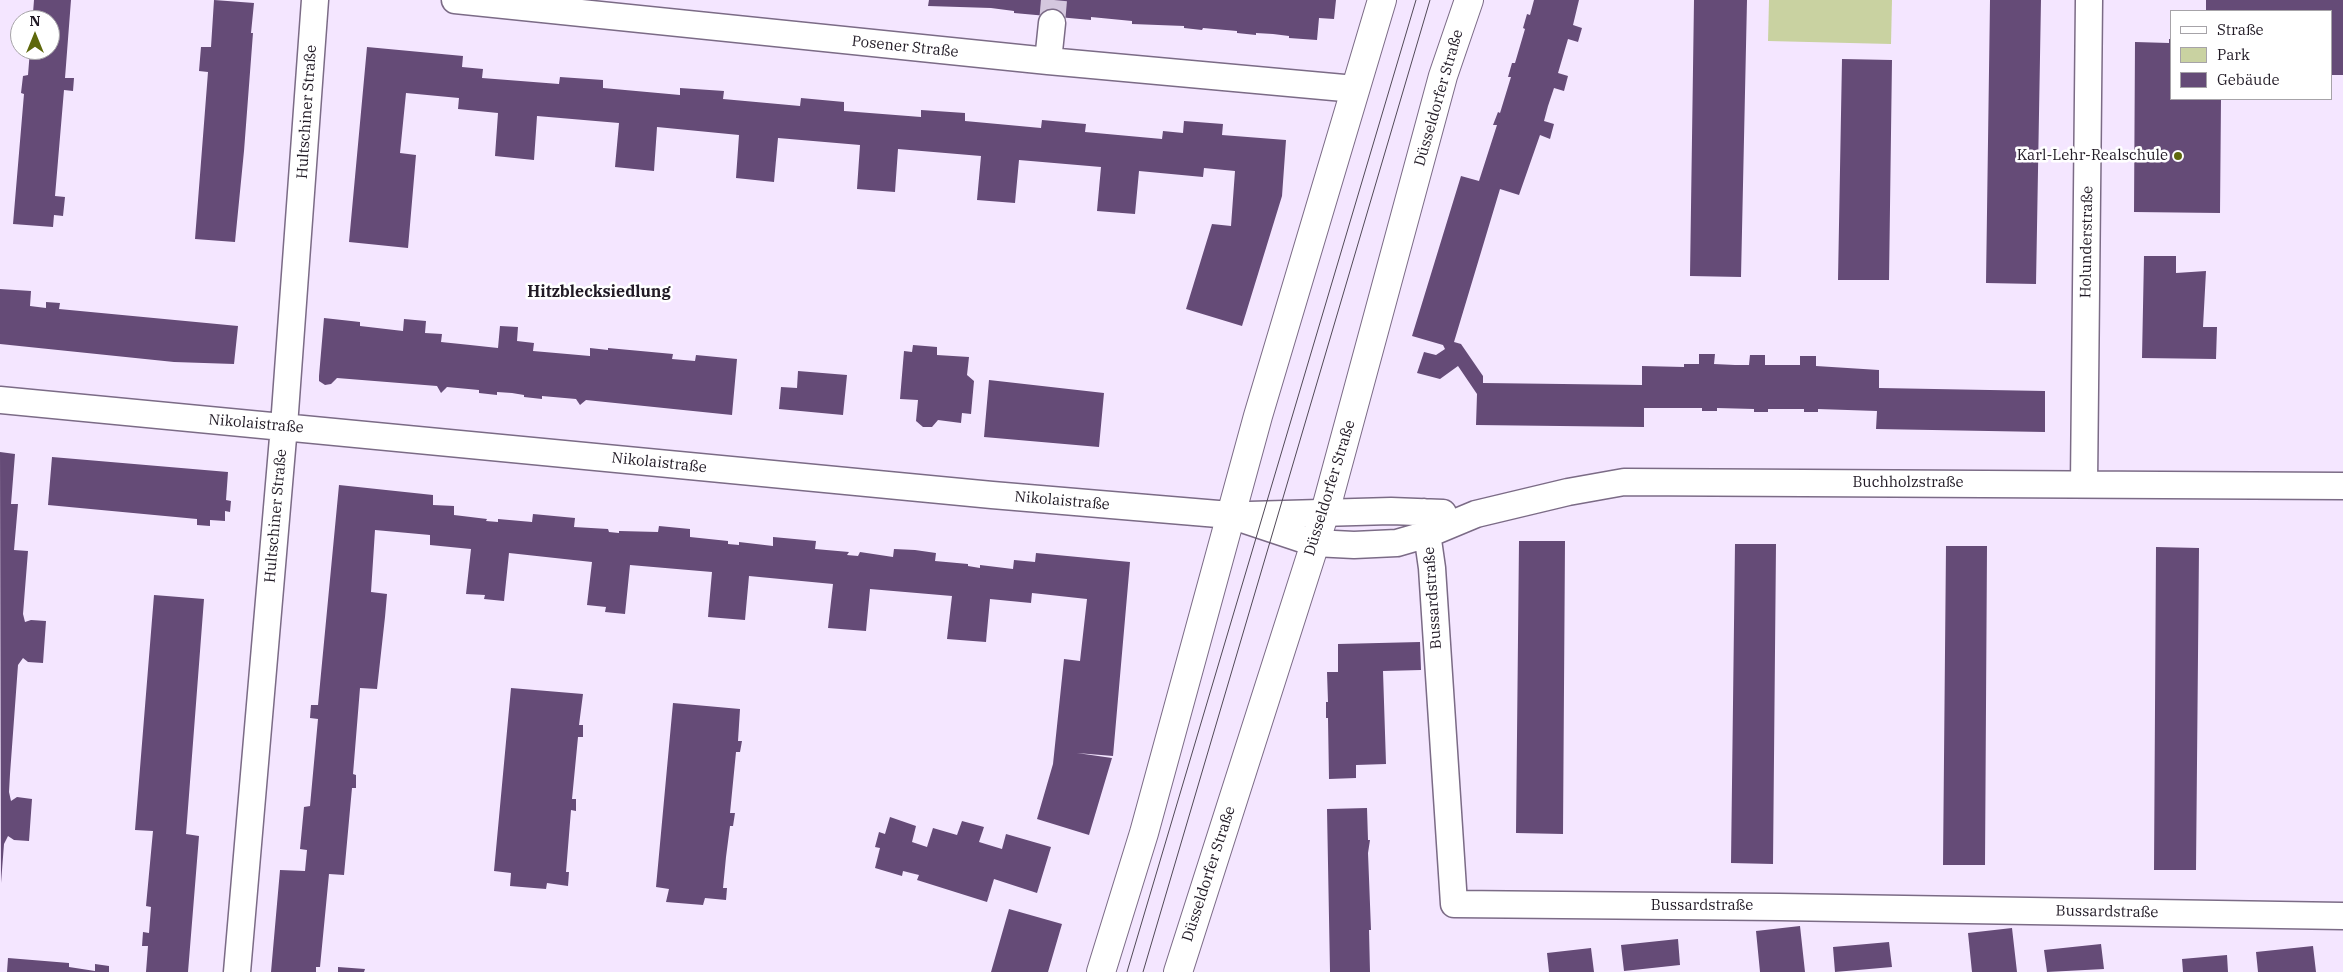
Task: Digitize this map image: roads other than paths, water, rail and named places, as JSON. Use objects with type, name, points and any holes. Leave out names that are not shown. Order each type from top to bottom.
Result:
[{"type":"main road","points":[[1101,972],[1144,833],[1230,515],[1382,0]]},
{"type":"main road","name":"Düsseldorfer Straße","points":[[1178,972],[1325,512],[1442,76],[1469,0]]},
{"type":"street","name":"Hultschiner Straße","points":[[238,972],[284,426],[316,0]]},
{"type":"street","name":"Posener Straße","points":[[455,0],[618,8],[1048,61],[1355,88]]},
{"type":"street","name":"Holunderstraße","points":[[2084,484],[2089,0]]},
{"type":"street","points":[[1048,61],[1052,22]]},
{"type":"street","name":"Nikolaistraße","points":[[0,400],[992,495],[1230,515],[1314,543]]},
{"type":"street","name":"Buchholzstraße","points":[[1230,515],[1325,512],[1426,523],[1476,514],[1568,492],[1624,482],[2343,486]]},
{"type":"street","name":"Buchholzstraße","points":[[1314,543],[1354,545],[1397,543],[1426,523]]},
{"type":"street","name":"Bussardstraße","points":[[1426,523],[1432,568],[1454,904],[1779,906],[2343,916]]},
{"type":"tunnel","points":[[1052,23],[1054,0]]},
{"type":"tram line","points":[[1127,972],[1416,0]]},
{"type":"tram line","points":[[1143,972],[1430,0]]},
{"type":"place","name":"Karl-Lehr-Realschule","points":[[2178,156]]},
{"type":"district","name":"Hitzblecksiedlung","points":[[599,292]]}]
